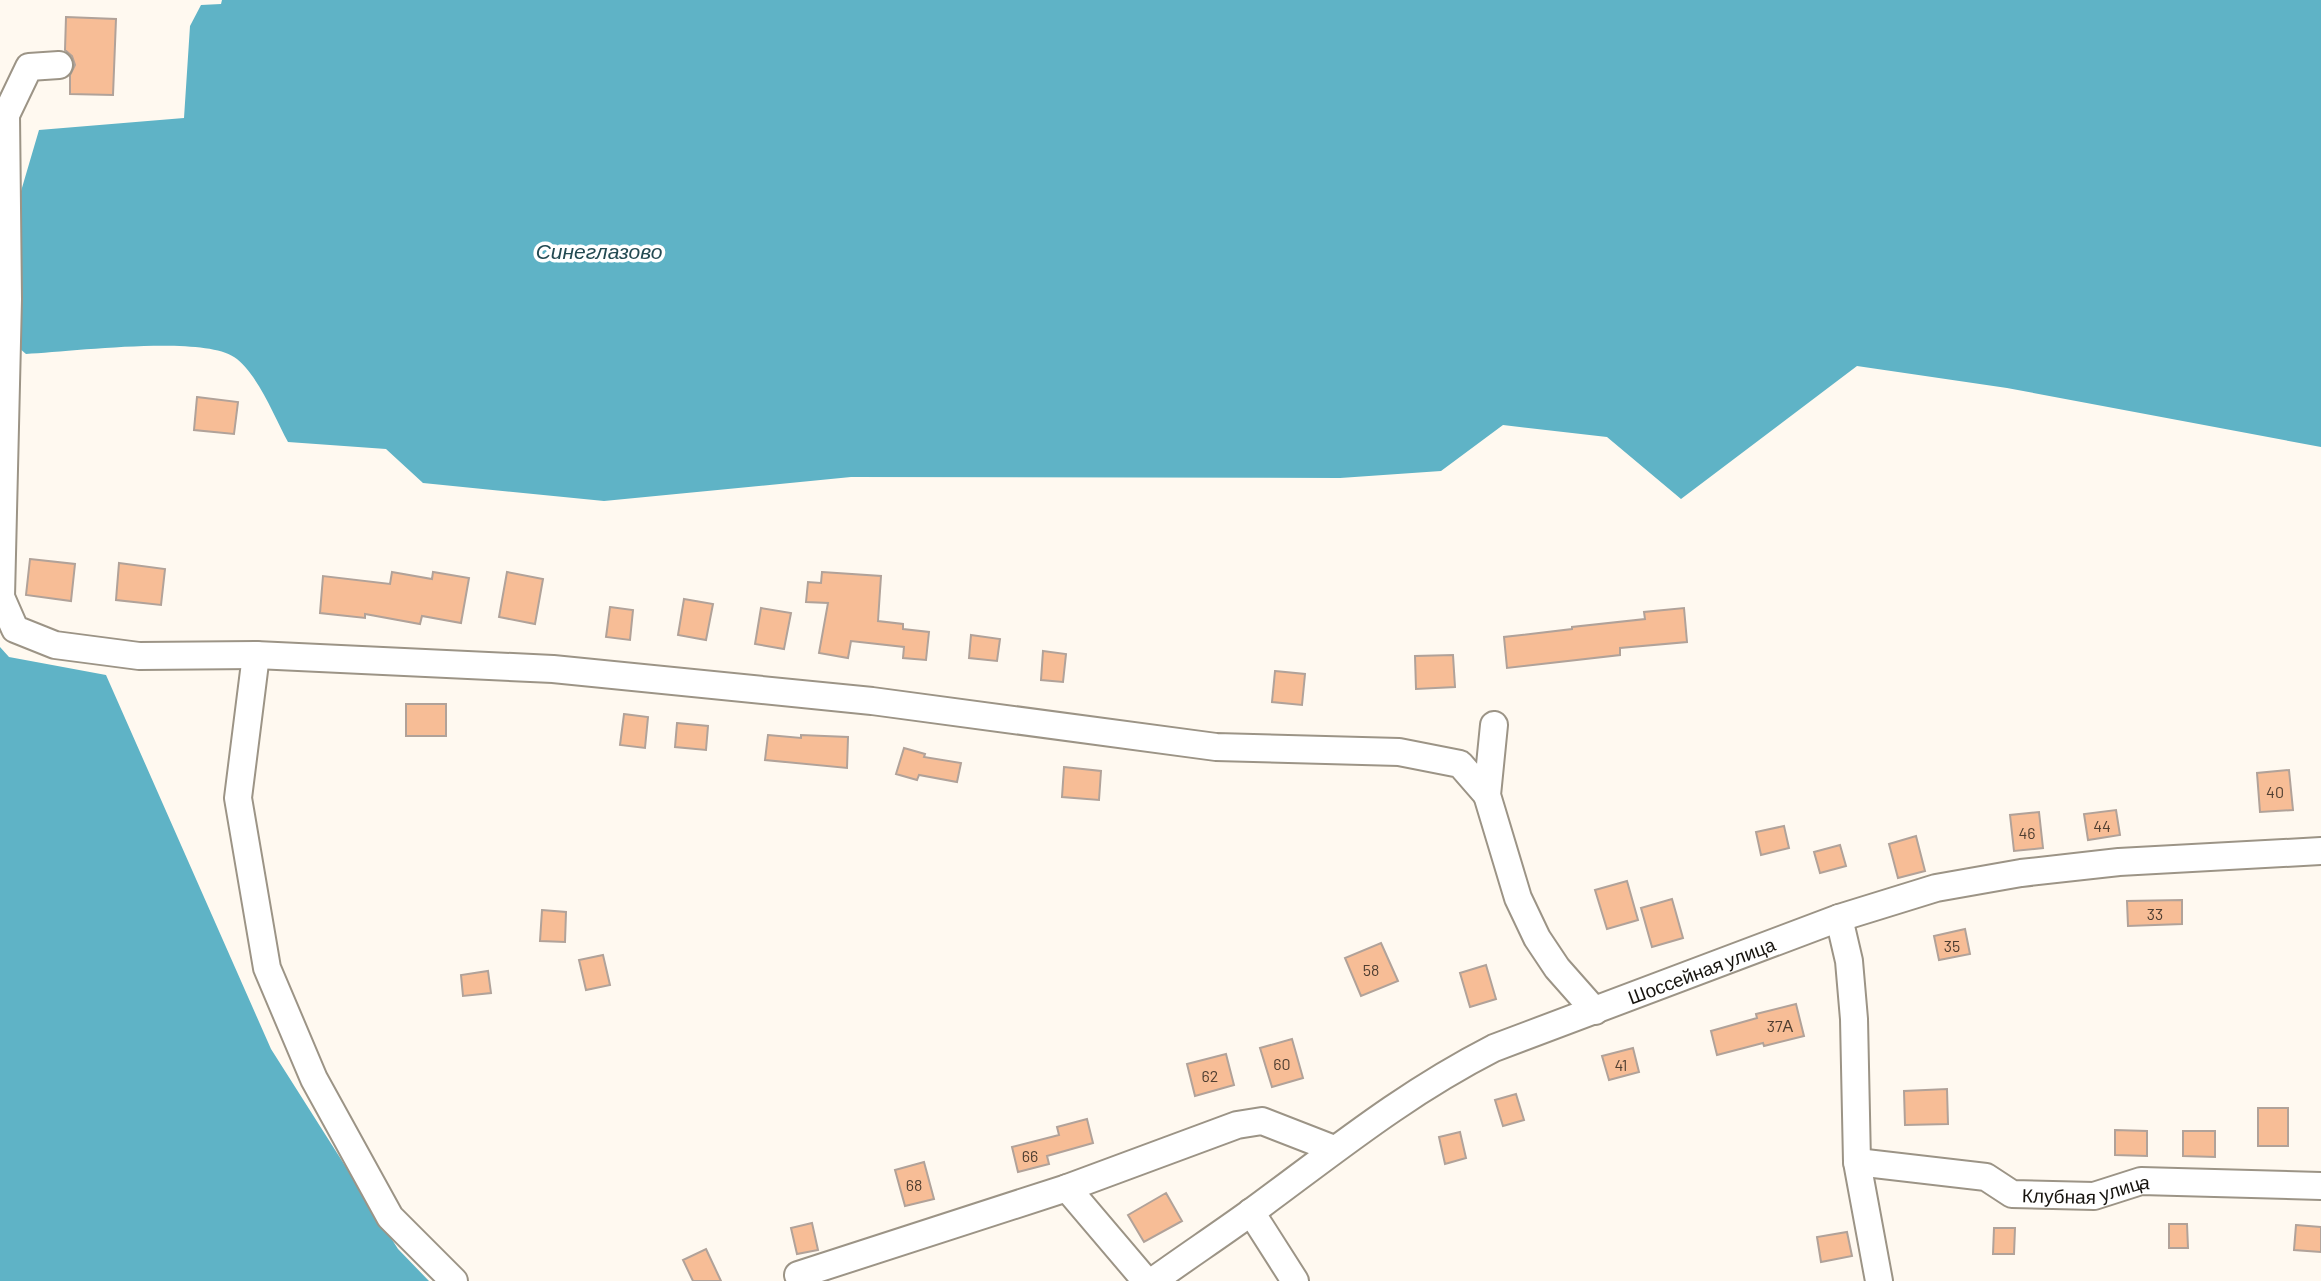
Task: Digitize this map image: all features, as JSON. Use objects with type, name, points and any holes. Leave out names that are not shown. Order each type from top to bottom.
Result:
[{"type":"street","points":[[59,65],[29,67],[6,115],[8,299],[1,597],[15,629],[55,645],[139,656],[256,655],[553,669],[872,701],[1216,747],[1399,752],[1460,764],[1486,795],[1518,898],[1537,938],[1556,968],[1595,1011]]},
{"type":"street","points":[[256,655],[238,798],[267,968],[314,1079],[390,1217],[454,1281]]},
{"type":"street","points":[[1486,795],[1494,725]]},
{"type":"street","name":"Шоссейная улица","points":[[1153,1281],[1403,1100],[1448,1072],[1494,1048],[1839,918],[1936,888],[2021,873],[2119,862],[2321,851]]},
{"type":"street","points":[[1839,918],[1849,961],[1854,1018],[1857,1162],[1879,1281]]},
{"type":"street","points":[[798,1275],[1068,1188],[1237,1125],[1262,1121],[1334,1149]]},
{"type":"street","name":"Клубная улица","points":[[1857,1162],[1986,1177],[2012,1194],[2094,1196],[2141,1181],[2321,1186]]},
{"type":"street","points":[[1068,1188],[1146,1281]]},
{"type":"street","points":[[1251,1212],[1295,1281]]},
{"type":"water","name":"Синеглазово","points":[[222,0],[2321,0],[2321,447],[2007,388],[1857,366],[1681,499],[1607,437],[1503,425],[1441,471],[1340,478],[851,477],[604,501],[423,483],[386,449],[288,442],[250,373],[234,357],[217,350],[134,346],[26,354],[11,341],[19,198],[39,130],[184,118],[190,26],[201,5],[221,4]]},
{"type":"water","points":[[0,647],[9,657],[106,675],[271,1049],[398,1249],[429,1281],[0,1281]]},
{"type":"building","points":[[66,17],[116,19],[113,95],[70,94],[70,75],[75,65],[72,56],[65,50]]},
{"type":"building","points":[[197,397],[238,402],[234,434],[194,430]]},
{"type":"building","points":[[30,559],[75,564],[71,601],[26,595]]},
{"type":"building","points":[[119,563],[165,569],[161,605],[116,600]]},
{"type":"building","points":[[392,572],[432,579],[433,572],[469,578],[461,623],[422,616],[420,624],[365,614],[365,618],[320,613],[323,576],[390,584]]},
{"type":"building","points":[[507,572],[543,579],[535,624],[499,617]]},
{"type":"building","points":[[822,572],[881,576],[878,621],[903,624],[903,629],[929,632],[926,660],[903,658],[904,647],[851,641],[848,658],[819,653],[828,603],[806,602],[808,582],[821,583]]},
{"type":"building","points":[[684,599],[713,604],[706,640],[678,635]]},
{"type":"building","points":[[610,607],[633,610],[630,640],[606,637]]},
{"type":"building","points":[[761,608],[791,613],[784,649],[755,644]]},
{"type":"building","points":[[1684,608],[1687,642],[1620,648],[1620,655],[1507,668],[1504,637],[1645,619],[1644,612]]},
{"type":"building","points":[[971,635],[1000,639],[997,661],[969,658]]},
{"type":"building","points":[[1043,651],[1066,654],[1063,682],[1041,680]]},
{"type":"building","points":[[1453,655],[1455,687],[1416,689],[1415,656]]},
{"type":"building","points":[[1275,671],[1305,674],[1302,705],[1272,702]]},
{"type":"building","points":[[406,704],[446,704],[446,736],[406,736]]},
{"type":"building","points":[[624,714],[648,717],[645,748],[620,745]]},
{"type":"building","points":[[677,723],[708,726],[706,750],[675,747]]},
{"type":"building","points":[[768,735],[801,738],[801,735],[848,737],[847,768],[765,760]]},
{"type":"building","points":[[904,748],[925,754],[924,757],[961,763],[957,782],[919,775],[917,780],[896,774]]},
{"type":"building","points":[[1064,767],[1101,771],[1099,800],[1062,797]]},
{"type":"building","points":[[2289,770],[2293,810],[2260,812],[2257,773]]},
{"type":"building","points":[[2116,810],[2120,835],[2088,840],[2084,814]]},
{"type":"building","points":[[2039,812],[2043,848],[2014,851],[2010,815]]},
{"type":"building","points":[[1784,826],[1789,848],[1761,855],[1756,832]]},
{"type":"building","points":[[1916,836],[1925,871],[1898,878],[1889,844]]},
{"type":"building","points":[[1840,845],[1846,866],[1820,873],[1814,852]]},
{"type":"building","points":[[1627,881],[1638,920],[1607,929],[1595,890]]},
{"type":"building","points":[[1672,899],[1683,938],[1652,947],[1641,908]]},
{"type":"building","points":[[2182,900],[2182,924],[2128,926],[2127,901]]},
{"type":"building","points":[[542,910],[566,912],[565,942],[540,941]]},
{"type":"building","points":[[1965,929],[1970,954],[1939,960],[1934,936]]},
{"type":"building","points":[[1381,943],[1398,981],[1361,996],[1345,958]]},
{"type":"building","points":[[603,955],[610,985],[586,990],[579,960]]},
{"type":"building","points":[[1486,965],[1496,999],[1470,1007],[1460,973]]},
{"type":"building","points":[[488,971],[491,993],[463,996],[461,975]]},
{"type":"building","points":[[1796,1004],[1804,1036],[1717,1055],[1711,1031],[1757,1018],[1756,1014]]},
{"type":"building","points":[[1292,1039],[1303,1078],[1272,1087],[1260,1048]]},
{"type":"building","points":[[1633,1048],[1639,1072],[1609,1080],[1602,1056]]},
{"type":"building","points":[[1226,1054],[1234,1085],[1195,1096],[1187,1064]]},
{"type":"building","points":[[1947,1089],[1948,1124],[1905,1125],[1904,1091]]},
{"type":"building","points":[[1516,1094],[1524,1120],[1503,1126],[1495,1100]]},
{"type":"building","points":[[2258,1108],[2288,1108],[2288,1146],[2258,1146]]},
{"type":"building","points":[[1087,1119],[1093,1143],[1047,1156],[1049,1164],[1018,1172],[1012,1147],[1059,1135],[1057,1127]]},
{"type":"building","points":[[2115,1130],[2147,1131],[2147,1156],[2115,1155]]},
{"type":"building","points":[[2183,1131],[2215,1131],[2215,1157],[2183,1156]]},
{"type":"building","points":[[1460,1132],[1466,1158],[1445,1164],[1439,1137]]},
{"type":"building","points":[[924,1162],[934,1199],[905,1206],[895,1170]]},
{"type":"building","points":[[1166,1193],[1182,1221],[1144,1242],[1128,1215]]},
{"type":"building","points":[[812,1223],[818,1250],[797,1254],[791,1228]]},
{"type":"building","points":[[2169,1224],[2187,1224],[2188,1248],[2169,1248]]},
{"type":"building","points":[[2296,1225],[2321,1227],[2321,1252],[2294,1250]]},
{"type":"building","points":[[1994,1228],[2015,1228],[2014,1254],[1993,1254]]},
{"type":"building","points":[[1847,1232],[1852,1256],[1821,1262],[1817,1237]]},
{"type":"building","points":[[706,1249],[721,1281],[693,1281],[683,1260]]}]
